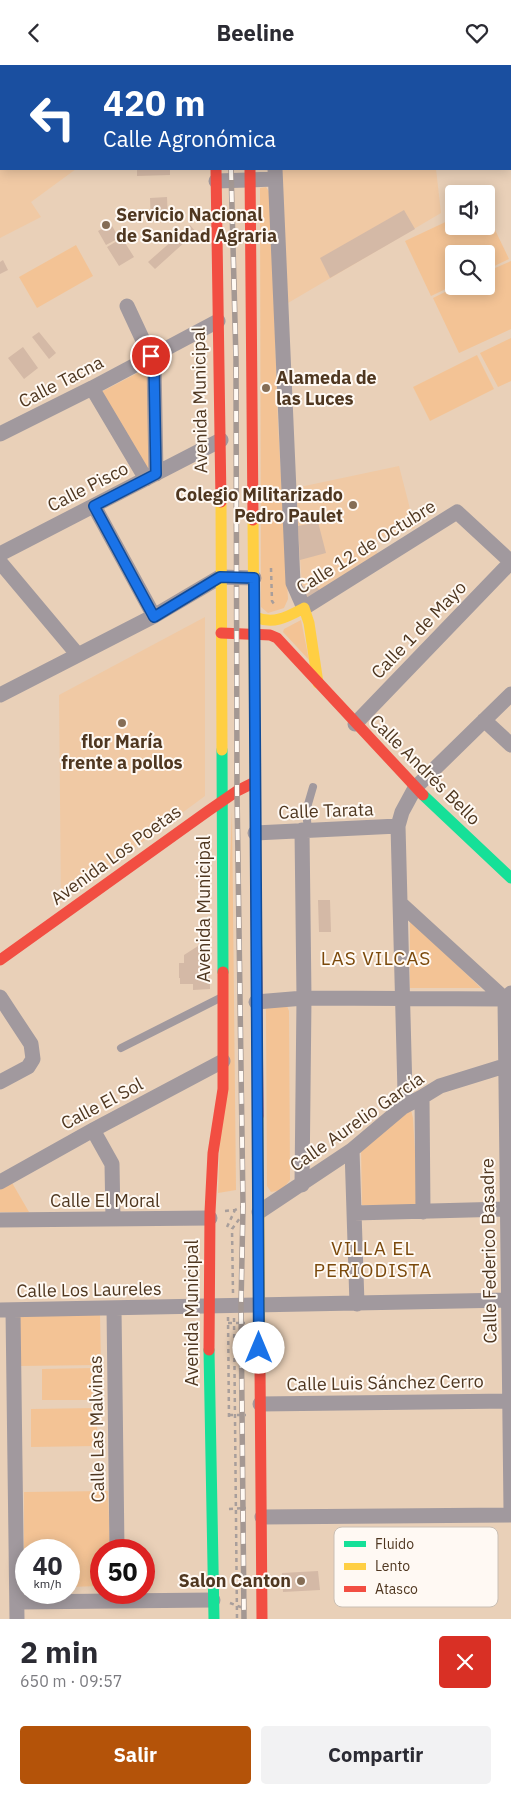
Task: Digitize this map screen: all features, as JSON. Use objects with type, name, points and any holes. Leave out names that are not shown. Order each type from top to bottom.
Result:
[{"type":"main road","points":[[250,174],[262,1617]]},
{"type":"main road","name":"Avenida Municipal","points":[[214,1619],[209,1307],[210,1215],[212,1160],[221,1106],[223,1061],[221,440],[216,175]]},
{"type":"main road","points":[[304,608],[309,623],[318,683]]},
{"type":"main road","name":"Calle 12 de Octubre","points":[[255,617],[265,622],[273,622],[304,608]]},
{"type":"main road","name":"Calle Andrés Bello","points":[[221,633],[270,635],[277,638],[414,788],[511,878]]},
{"type":"main road","name":"Avenida Los Poetas","points":[[0,960],[222,802],[255,782]]},
{"type":"street","points":[[216,175],[275,174],[293,583],[304,608]]},
{"type":"street","points":[[127,306],[154,364],[151,476]]},
{"type":"street","name":"Calle Tacna","points":[[0,434],[218,321]]},
{"type":"street","points":[[92,388],[151,476]]},
{"type":"street","name":"Calle Pisco","points":[[0,554],[221,440]]},
{"type":"street","points":[[94,506],[154,617]]},
{"type":"street","name":"Calle 12 de Octubre","points":[[304,608],[457,512],[511,562]]},
{"type":"street","points":[[0,562],[78,655]]},
{"type":"street","name":"Calle 1 de Mayo","points":[[354,724],[511,562]]},
{"type":"street","points":[[0,695],[154,617],[220,577],[254,578]]},
{"type":"street","points":[[403,1107],[405,1092],[398,826],[402,812],[414,788],[511,694]]},
{"type":"street","points":[[484,720],[511,745]]},
{"type":"street","name":"Calle Tarata","points":[[256,833],[398,826]]},
{"type":"street","points":[[302,1185],[305,830]]},
{"type":"street","points":[[400,903],[508,996]]},
{"type":"street","points":[[256,1002],[304,998],[508,996]]},
{"type":"street","name":"Calle Federico Basadre","points":[[508,996],[507,1209],[511,1510]]},
{"type":"street","points":[[0,997],[31,1044],[33,1059],[28,1067],[0,1082]]},
{"type":"street","name":"Calle El Sol","points":[[0,1182],[223,1061]]},
{"type":"street","name":"Calle Aurelio García","points":[[259,1212],[352,1150],[403,1107],[440,1086],[509,1066]]},
{"type":"street","points":[[422,1097],[423,1212]]},
{"type":"street","points":[[93,1130],[112,1164],[113,1219]]},
{"type":"street","points":[[352,1150],[357,1303]]},
{"type":"street","points":[[354,1213],[507,1209]]},
{"type":"street","name":"Calle El Moral","points":[[0,1220],[113,1219],[210,1215]]},
{"type":"street","name":"Calle Los Laureles","points":[[6,1310],[509,1300]]},
{"type":"street","name":"Calle Las Malvinas","points":[[114,1308],[118,1539]]},
{"type":"street","points":[[6,1310],[8,1498],[15,1579]]},
{"type":"street","name":"Calle Luis Sánchez Cerro","points":[[260,1409],[510,1401]]},
{"type":"street","points":[[262,1512],[511,1515]]},
{"type":"street","points":[[155,1597],[213,1598]]},
{"type":"street","points":[[17,1604],[17,1619]]},
{"type":"lane","points":[[305,830],[306,811],[313,787]]},
{"type":"lane","points":[[121,1048],[223,997]]},
{"type":"path","points":[[210,1215],[235,1210],[259,1196]]},
{"type":"path","points":[[226,1229],[235,1210]]},
{"type":"path","points":[[228,1306],[229,1425]]},
{"type":"path","points":[[228,1323],[259,1322]]},
{"type":"path","points":[[234,1323],[237,1619]]},
{"type":"path","points":[[229,1415],[260,1409]]},
{"type":"path","points":[[212,1510],[236,1509],[262,1512]]},
{"type":"path","points":[[213,1598],[262,1617]]},
{"type":"path","points":[[230,1603],[230,1611]]},
{"type":"shaded area","points":[[0,170],[75,170],[31,202],[41,217],[0,238]]},
{"type":"shaded area","points":[[281,170],[436,170],[441,213],[288,303]]},
{"type":"shaded area","points":[[266,187],[270,193],[278,424],[288,599],[284,608],[268,613],[261,607],[260,188]]},
{"type":"shaded area","points":[[445,222],[445,235],[495,235],[495,230],[509,259],[495,266],[495,245],[445,245],[445,289],[431,296],[405,241]]},
{"type":"shaded area","points":[[76,245],[93,276],[37,308],[19,277]]},
{"type":"shaded area","points":[[511,261],[511,329],[459,353],[433,298],[445,292],[445,295],[495,295],[495,268]]},
{"type":"shaded area","points":[[511,338],[511,381],[498,387],[480,353]]},
{"type":"shaded area","points":[[477,355],[494,389],[430,421],[413,387]]},
{"type":"shaded area","points":[[151,366],[153,471],[147,471],[101,392]]},
{"type":"shaded area","name":"Colegio Militarizado Pedro Paulet","points":[[399,466],[415,528],[371,540],[378,554],[308,599],[303,598],[295,488]]},
{"type":"shaded area","points":[[205,617],[205,796],[61,902],[59,695]]},
{"type":"shaded area","points":[[301,620],[309,660],[283,632],[284,629]]},
{"type":"shaded area","points":[[232,809],[236,1190],[218,1193]]},
{"type":"shaded area","points":[[410,920],[481,988],[410,988]]},
{"type":"shaded area","points":[[287,1006],[289,1011],[290,1180],[282,1190],[271,1192],[267,1186],[266,1009],[269,1007]]},
{"type":"shaded area","points":[[411,1110],[418,1205],[362,1205],[361,1147]]},
{"type":"shaded area","points":[[11,1181],[29,1212],[0,1212],[0,1187]]},
{"type":"shaded area","points":[[17,1315],[100,1315],[101,1365],[17,1366]]},
{"type":"shaded area","points":[[95,1368],[96,1400],[42,1400],[42,1369]]},
{"type":"shaded area","points":[[97,1408],[97,1446],[31,1447],[31,1409]]},
{"type":"shaded area","points":[[108,1491],[110,1539],[90,1539],[90,1586],[80,1587],[80,1539],[24,1539],[24,1492]]},
{"type":"building","points":[[137,170],[170,170],[170,175],[137,176]]},
{"type":"building","points":[[167,197],[168,222],[151,222],[150,198]]},
{"type":"building","points":[[404,210],[415,229],[330,278],[320,258]]},
{"type":"building","points":[[111,224],[119,238],[106,245],[98,231]]},
{"type":"building","points":[[190,225],[196,232],[155,269],[148,262]]},
{"type":"building","points":[[122,238],[134,257],[119,266],[107,247]]},
{"type":"building","points":[[3,260],[8,270],[0,274],[0,262]]},
{"type":"building","points":[[39,332],[56,353],[49,359],[32,337]]},
{"type":"building","points":[[23,347],[38,368],[24,379],[8,358]]},
{"type":"building","points":[[318,522],[326,553],[300,560],[298,526]]},
{"type":"building","points":[[314,584],[320,591],[308,599],[303,598],[302,587]]},
{"type":"building","points":[[318,900],[330,900],[331,932],[319,932]]},
{"type":"building","points":[[209,939],[210,989],[193,990],[193,984],[180,984],[179,963],[184,963],[184,955]]},
{"type":"building","name":"Salon Canton","points":[[318,1571],[320,1590],[283,1592],[282,1573]]},
{"type":"railway","points":[[231,170],[236,360],[237,791],[243,1206],[241,1306],[244,1619]]},
{"type":"traffic: fast","points":[[222,750],[223,972]]},
{"type":"traffic: fast","points":[[423,795],[511,878]]},
{"type":"traffic: fast","points":[[209,1350],[214,1619]]},
{"type":"traffic: slow","points":[[221,502],[222,750]]},
{"type":"traffic: slow","points":[[253,520],[256,885]]},
{"type":"traffic: slow","points":[[255,617],[268,620],[280,619],[304,608],[309,623],[318,683]]},
{"type":"traffic: slow","points":[[258,1116],[260,1368]]},
{"type":"traffic: jam","points":[[216,170],[221,502]]},
{"type":"traffic: jam","points":[[250,170],[253,520]]},
{"type":"traffic: jam","points":[[221,633],[270,635],[277,638],[423,795]]},
{"type":"traffic: jam","points":[[0,960],[208,811],[237,791],[255,782]]},
{"type":"traffic: jam","points":[[256,885],[258,1116]]},
{"type":"traffic: jam","points":[[209,1350],[210,1212],[213,1153],[223,1089],[223,972]]},
{"type":"traffic: jam","points":[[260,1368],[262,1619]]},
{"type":"place","name":"Servicio Nacional de Sanidad Agraria","points":[[106,225]]},
{"type":"place","name":"Alameda de las Luces","points":[[266,388]]},
{"type":"place","name":"Colegio Militarizado Pedro Paulet","points":[[353,505]]},
{"type":"place","name":"flor María frente a pollos","points":[[122,723]]},
{"type":"place","name":"Salon Canton","points":[[301,1581]]},
{"type":"district","name":"LAS VILCAS","points":[[376,958]]},
{"type":"district","name":"VILLA EL PERIODISTA","points":[[373,1259]]},
{"type":"route","points":[[151,356],[154,364],[156,474],[94,506],[154,617],[220,577],[254,578],[259,1348]]}]
